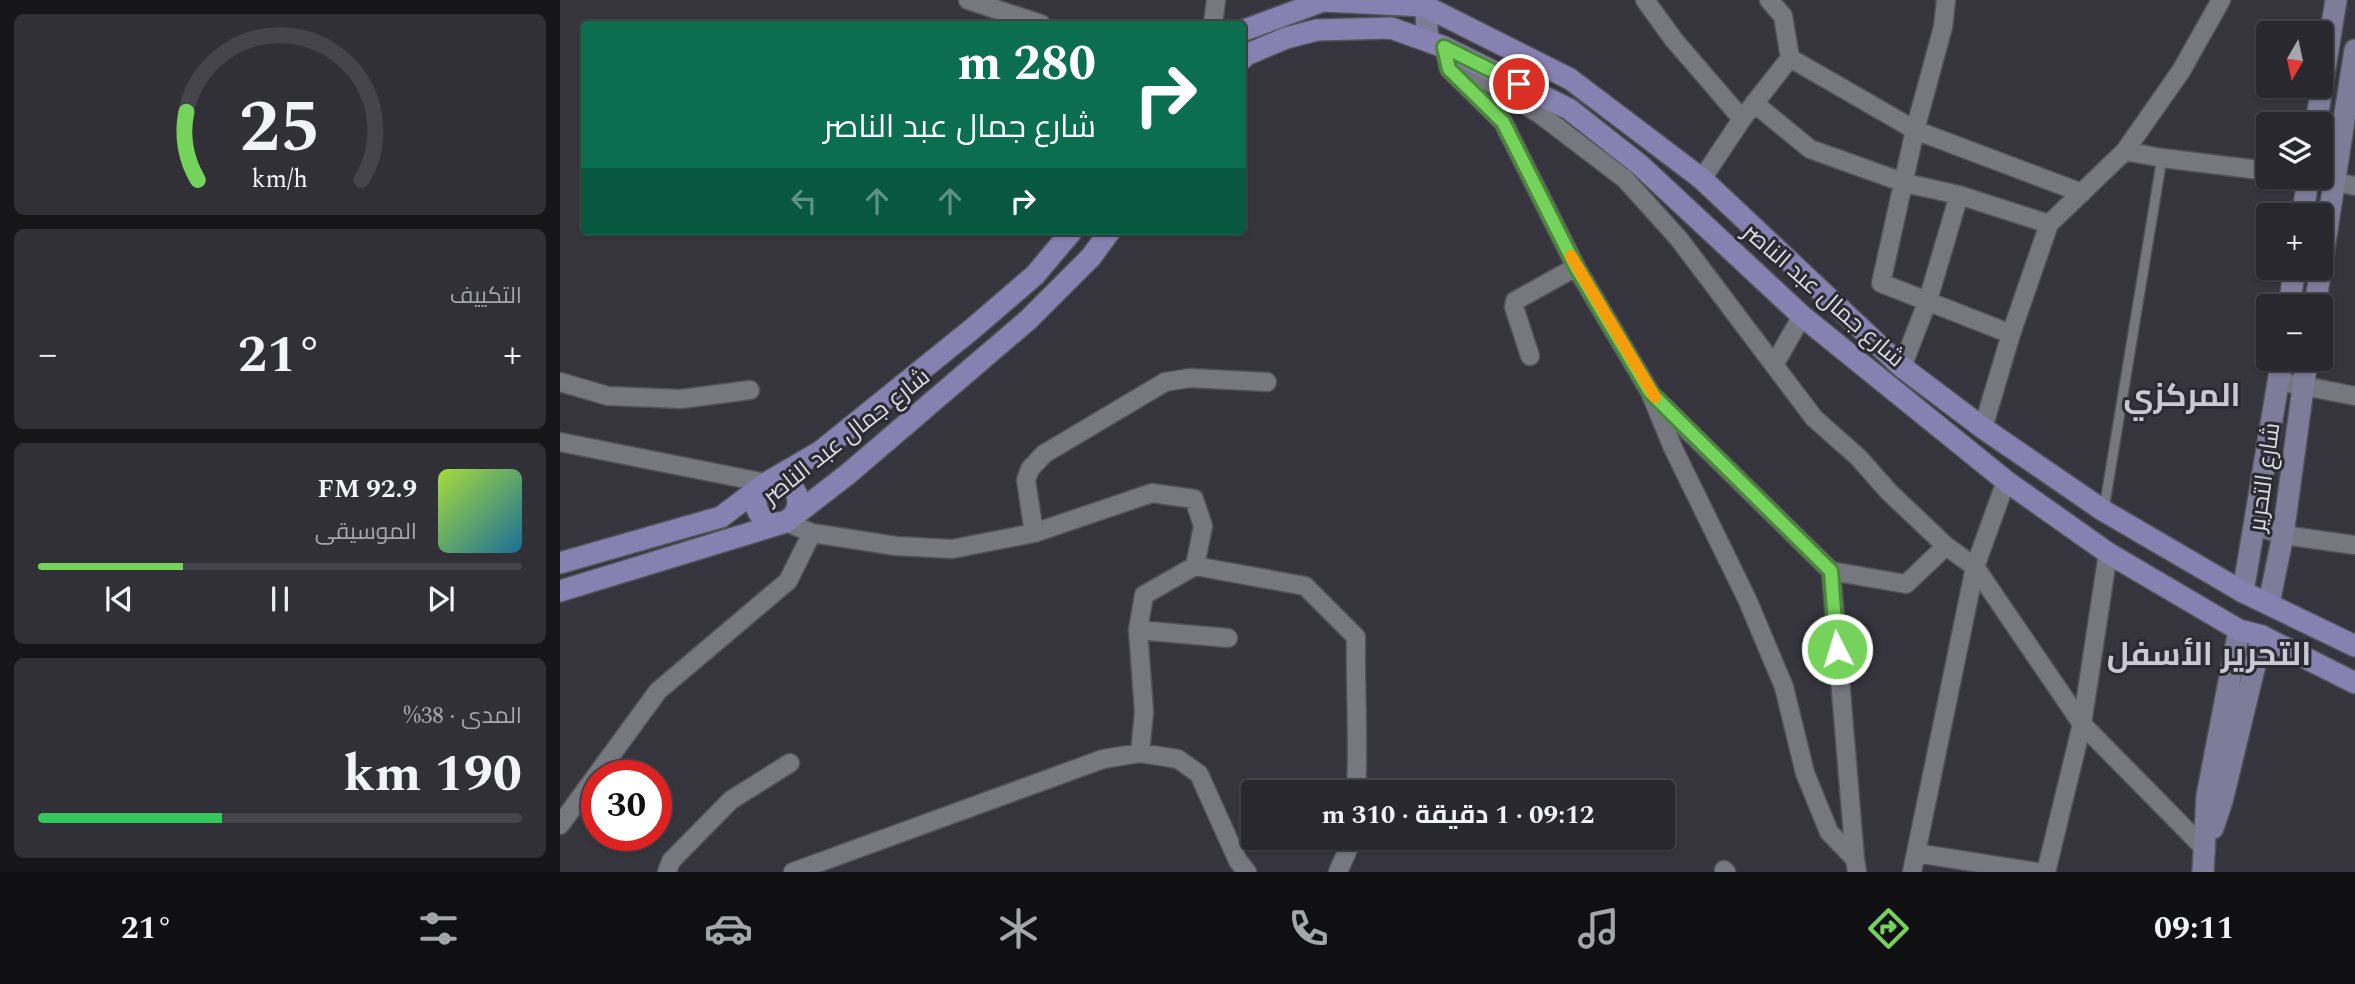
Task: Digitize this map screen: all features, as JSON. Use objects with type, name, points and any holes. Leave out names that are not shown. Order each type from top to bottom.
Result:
[{"type":"main road","points":[[2318,112],[2336,0]]},
{"type":"main road","name":"شارع جمال عبد الناصر","points":[[1246,30],[1323,1],[1425,3],[1570,79],[1702,179],[1902,367],[1983,428],[2104,511],[2244,593],[2355,646]]},
{"type":"main road","points":[[1425,3],[1440,48]]},
{"type":"main road","name":"شارع جمال عبد الناصر","points":[[1246,55],[1286,38],[1317,30],[1391,29],[1440,48],[1569,109],[1640,165],[1802,316],[2006,481],[2108,553],[2239,630],[2262,636],[2355,683]]},
{"type":"main road","points":[[2333,181],[2355,50]]},
{"type":"main road","points":[[2317,294],[2332,189]]},
{"type":"main road","name":"شارع جمال عبد الناصر","points":[[560,564],[721,517],[766,483],[821,451],[971,330],[1035,275],[1069,235]]},
{"type":"main road","name":"شارع جمال عبد الناصر","points":[[560,591],[786,522],[858,466],[1028,320],[1091,257],[1107,235]]},
{"type":"main road","name":"شارع التحرير","points":[[2244,593],[2280,371]]},
{"type":"main road","name":"شارع التحرير","points":[[2269,603],[2283,535],[2306,371]]},
{"type":"main road","points":[[784,482],[796,492],[799,507],[786,522],[768,521],[756,510],[755,502],[766,483],[784,482]]},
{"type":"main road","points":[[2203,872],[2207,796],[2239,630]]},
{"type":"main road","points":[[2206,850],[2222,801],[2262,636]]},
{"type":"street","points":[[968,0],[1032,21]]},
{"type":"street","points":[[1213,21],[1216,0]]},
{"type":"street","points":[[1645,0],[1674,40],[1742,119]]},
{"type":"street","points":[[1702,179],[1742,119],[1790,58],[1783,16],[1769,0]]},
{"type":"street","points":[[1946,0],[1943,27],[1915,130],[1881,283],[2011,334]]},
{"type":"street","points":[[1983,428],[2011,334],[2049,224],[2125,151],[2182,71],[2221,0]]},
{"type":"street","points":[[1440,48],[1449,69],[1503,122],[1576,267],[1650,392],[1673,448],[1747,599],[1784,687],[1805,773],[1829,832],[1856,866]]},
{"type":"street","points":[[1440,48],[1541,115],[1625,179],[1679,239],[1814,418],[1859,458],[1889,492],[1946,546],[1975,567],[2082,724],[2206,850]]},
{"type":"street","points":[[1790,58],[1915,130],[2082,193]]},
{"type":"street","points":[[1754,103],[1810,149],[1905,183],[1959,195],[2049,224]]},
{"type":"street","points":[[2125,151],[2256,170]]},
{"type":"street","points":[[2333,181],[2355,186]]},
{"type":"street","points":[[1902,367],[1928,300],[1959,195]]},
{"type":"street","points":[[1530,356],[1514,307],[1515,300],[1576,267]]},
{"type":"street","points":[[1774,365],[1802,316]]},
{"type":"street","points":[[1034,534],[1026,480],[1030,469],[1044,454],[1165,382],[1190,378],[1267,382]]},
{"type":"street","points":[[2278,381],[2355,396]]},
{"type":"street","points":[[560,382],[608,396],[681,400],[751,390]]},
{"type":"street","points":[[1650,392],[1831,571],[1906,584],[1946,546]]},
{"type":"street","points":[[560,442],[766,483]]},
{"type":"street","points":[[1912,872],[1975,567],[2006,481]]},
{"type":"street","points":[[786,522],[812,533],[897,546],[952,549],[1034,534],[1152,493],[1194,499],[1203,526],[1195,566]]},
{"type":"street","points":[[2255,526],[2283,535],[2355,545]]},
{"type":"street","points":[[560,825],[658,691],[788,581],[812,533]]},
{"type":"street","points":[[2046,872],[2082,724],[2108,553]]},
{"type":"street","points":[[1140,753],[1144,712],[1138,630],[1144,596],[1195,566],[1305,586],[1356,637],[1356,780]]},
{"type":"street","points":[[1831,571],[1856,866]]},
{"type":"street","points":[[1138,630],[1228,638]]},
{"type":"street","points":[[793,872],[1103,759],[1140,753],[1178,759],[1199,774],[1238,861],[1247,872]]},
{"type":"street","points":[[667,872],[671,861],[731,800],[790,763]]},
{"type":"street","points":[[1338,872],[1348,850]]},
{"type":"street","points":[[1916,853],[2036,872]]},
{"type":"lane","points":[[2104,511],[2162,158]]},
{"type":"slow traffic","points":[[1571,256],[1655,397]]},
{"type":"district","name":"المركزي","points":[[2182,395]]},
{"type":"district","name":"التحرير الأسفل","points":[[2209,654]]},
{"type":"route","points":[[1519,84],[1444,47],[1449,69],[1503,122],[1576,267],[1650,392],[1831,571],[1837,649]]}]
